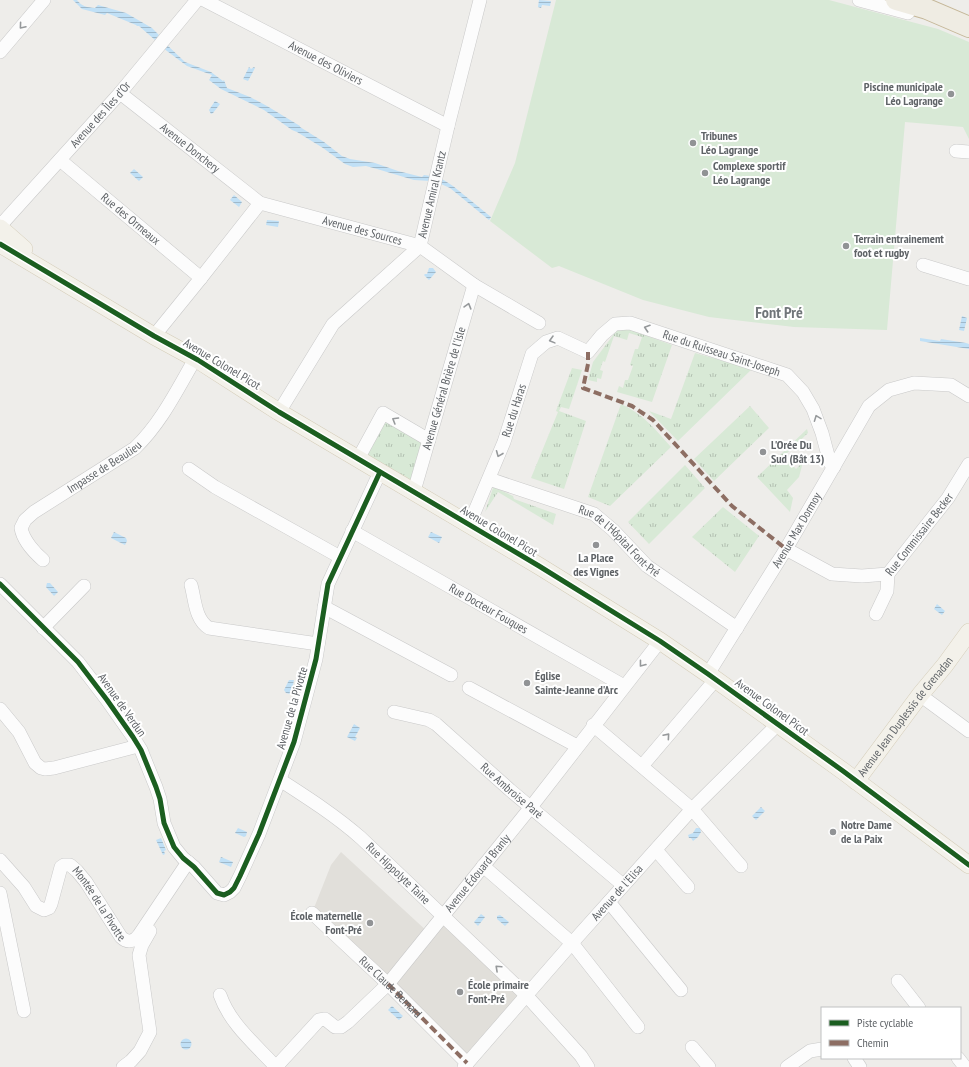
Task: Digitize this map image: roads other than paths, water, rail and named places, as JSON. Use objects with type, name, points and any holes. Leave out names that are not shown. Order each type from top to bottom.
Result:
[{"type":"highway","points":[[896,0],[927,9],[969,27]]},
{"type":"highway","points":[[924,0],[969,15]]},
{"type":"main road","name":"Avenue Colonel Picot","points":[[1,225],[45,270]]},
{"type":"main road","name":"Avenue Colonel Picot","points":[[0,244],[154,336],[196,359],[279,412],[539,566],[660,641],[712,676],[969,865]]},
{"type":"main road","name":"Avenue Jean Duplessis de Grenadan","points":[[856,781],[969,632]]},
{"type":"street","points":[[1,48],[44,0]]},
{"type":"street","name":"Avenue des Îles d'Or","points":[[1,225],[120,93],[197,0]]},
{"type":"street","name":"Avenue des Oliviers","points":[[204,0],[448,126]]},
{"type":"street","name":"Avenue Amiral Krantz","points":[[279,412],[333,324],[420,246],[448,126],[480,0]]},
{"type":"street","points":[[859,0],[941,21],[969,34]]},
{"type":"street","name":"Avenue Donchery","points":[[120,93],[260,203]]},
{"type":"street","name":"Rue des Ormeaux","points":[[60,160],[201,278]]},
{"type":"street","points":[[154,336],[260,203]]},
{"type":"street","name":"Avenue des Sources","points":[[260,203],[420,246],[474,285],[539,323]]},
{"type":"street","points":[[923,265],[969,279]]},
{"type":"street","name":"Avenue Général Brière de l'Isle","points":[[414,491],[474,285]]},
{"type":"street","name":"Rue du Ruisseau Saint-Joseph","points":[[588,352],[602,335],[616,324],[630,323],[787,375],[803,392],[813,409],[822,433],[830,463],[834,467]]},
{"type":"street","name":"Rue du Haras","points":[[469,525],[504,442],[532,354],[546,342],[558,338],[588,352]]},
{"type":"street","name":"Impasse de Beaulieu","points":[[43,560],[38,556],[23,535],[21,528],[25,520],[34,512],[135,448],[158,422],[196,359]]},
{"type":"street","name":"Avenue Max Dormoy","points":[[642,766],[712,676],[737,628],[786,549],[869,406],[889,390],[914,383],[951,385],[969,396]]},
{"type":"street","points":[[358,459],[383,413],[429,440]]},
{"type":"street","name":"Rue Commissaire Becker","points":[[786,549],[832,574],[862,576],[888,574],[948,498],[969,464]]},
{"type":"street","points":[[189,469],[215,487],[340,557]]},
{"type":"street","name":"Avenue de la Pivotte","points":[[188,862],[217,893],[224,895],[230,892],[237,882],[259,834],[299,727],[316,659],[328,584],[380,472]]},
{"type":"street","name":"Rue de l'Hôpital Font-Pré","points":[[489,479],[594,514],[613,530],[647,566],[737,628]]},
{"type":"street","name":"Rue Docteur Fouques","points":[[352,530],[624,686]]},
{"type":"street","points":[[876,614],[887,591],[888,574]]},
{"type":"street","name":"Avenue de Verdun","points":[[0,584],[82,667],[111,706],[138,746],[156,787],[160,799],[164,823],[171,842],[176,851],[188,862]]},
{"type":"street","points":[[191,585],[199,618],[209,628],[318,644]]},
{"type":"street","points":[[43,628],[84,586]]},
{"type":"street","points":[[324,607],[451,675]]},
{"type":"street","name":"Avenue Édouard Branly","points":[[276,1067],[319,1020],[325,1019],[335,1027],[341,1027],[388,984],[531,807],[593,725],[660,641]]},
{"type":"street","points":[[469,688],[577,746]]},
{"type":"street","points":[[920,695],[969,731]]},
{"type":"street","points":[[0,709],[19,732],[35,763],[41,768],[54,768],[138,746]]},
{"type":"street","name":"Rue Ambroise Paré","points":[[394,712],[432,721],[624,885]]},
{"type":"street","name":"Avenue de l'Elisa","points":[[466,1065],[526,995],[692,809],[778,724]]},
{"type":"street","points":[[593,725],[692,809],[741,866]]},
{"type":"street","name":"Rue Hippolyte Taine","points":[[280,780],[312,801],[353,832],[526,995],[581,1056],[588,1067]]},
{"type":"street","points":[[656,850],[688,886]]},
{"type":"street","name":"Montée de la Pivotte","points":[[0,860],[24,887],[36,906],[44,910],[51,904],[62,867],[64,865],[70,865],[82,877],[121,937],[126,941],[132,941],[137,938],[188,862]]},
{"type":"street","points":[[483,866],[572,943],[638,1027]]},
{"type":"street","points":[[13,875],[3,884],[0,892],[24,1011]]},
{"type":"street","points":[[123,1067],[140,1051],[150,1032],[139,952],[144,940],[164,907],[167,893]]},
{"type":"street","points":[[609,902],[681,990]]},
{"type":"street","name":"Rue Claude Bernard","points":[[312,913],[388,984],[466,1065]]},
{"type":"street","points":[[898,981],[919,1007]]},
{"type":"street","points":[[220,995],[224,1007],[231,1018],[276,1067]]},
{"type":"street","points":[[692,1047],[709,1067]]},
{"type":"street","points":[[787,1067],[810,1051],[821,1048]]},
{"type":"street","points":[[959,1059],[965,1067]]},
{"type":"water","points":[[73,0],[77,0],[87,7],[95,8],[98,5],[126,13],[152,28],[159,35],[155,40],[139,26],[107,13],[105,15],[82,9]]},
{"type":"water","points":[[539,0],[551,1],[550,6],[542,5],[541,8],[538,7]]},
{"type":"water","points":[[166,44],[185,62],[211,72],[223,81],[224,80],[227,88],[250,97],[267,106],[324,142],[342,156],[350,159],[375,163],[422,177],[424,175],[431,176],[430,181],[414,180],[366,166],[353,167],[345,164],[264,110],[221,89],[209,80],[212,75],[187,66],[163,48]]},
{"type":"water","points":[[249,67],[251,69],[254,67],[255,68],[248,81],[243,79]]},
{"type":"water","points":[[215,101],[220,104],[211,114],[209,110]]},
{"type":"water","points":[[134,169],[143,177],[139,181],[130,173]]},
{"type":"water","points":[[442,179],[453,186],[491,217],[489,220],[450,188],[441,184]]},
{"type":"water","points":[[234,195],[242,202],[239,207],[230,200]]},
{"type":"water","points":[[267,220],[279,221],[278,227],[266,225]]},
{"type":"water","points":[[429,268],[433,268],[436,272],[429,280],[424,275],[427,274]]},
{"type":"water","points":[[962,316],[967,318],[964,331],[959,330]]},
{"type":"water","points":[[920,338],[940,341],[941,339],[966,343],[969,344],[969,349],[920,341]]},
{"type":"water","points":[[114,532],[126,538],[127,541],[125,545],[111,538]]},
{"type":"water","points":[[431,532],[442,537],[439,543],[428,537]]},
{"type":"water","points":[[47,583],[50,583],[58,592],[54,596],[46,587]]},
{"type":"water","points":[[937,604],[945,611],[942,615],[934,609]]},
{"type":"water","points":[[289,680],[294,680],[290,694],[286,693],[284,690]]},
{"type":"water","points":[[354,724],[360,728],[355,737],[357,738],[355,741],[347,737]]},
{"type":"water","points":[[761,807],[765,811],[756,820],[752,816]]},
{"type":"water","points":[[238,828],[247,832],[246,836],[244,837],[235,833]]},
{"type":"water","points":[[696,828],[700,828],[701,832],[693,841],[688,835],[693,833]]},
{"type":"water","points":[[161,838],[166,850],[164,851],[165,854],[163,855],[156,840]]},
{"type":"water","points":[[221,857],[233,862],[231,867],[219,862]]},
{"type":"water","points":[[481,914],[485,917],[478,926],[474,922]]},
{"type":"water","points":[[500,915],[509,922],[505,926],[497,919],[497,916]]},
{"type":"water","points":[[392,1006],[403,1016],[399,1020],[388,1010]]},
{"type":"water","points":[[186,1038],[190,1040],[192,1044],[190,1048],[186,1050],[182,1048],[180,1044],[182,1040]]},
{"type":"place","name":"Piscine municipale Léo Lagrange","points":[[951,94]]},
{"type":"place","name":"Tribunes Léo Lagrange","points":[[693,143]]},
{"type":"place","name":"Complexe sportif Léo Lagrange","points":[[705,173]]},
{"type":"place","name":"Terrain entrainement foot et rugby","points":[[846,246]]},
{"type":"place","name":"L'Orée Du Sud (Bât 13)","points":[[763,452]]},
{"type":"place","name":"La Place des Vignes","points":[[596,545]]},
{"type":"place","name":"Église Sainte-Jeanne d'Arc","points":[[527,683]]},
{"type":"place","name":"Notre Dame de la Paix","points":[[833,832]]},
{"type":"place","name":"École maternelle Font-Pré","points":[[370,923]]},
{"type":"place","name":"École primaire Font-Pré","points":[[460,992]]},
{"type":"district","name":"Font Pré","points":[[779,312]]}]
